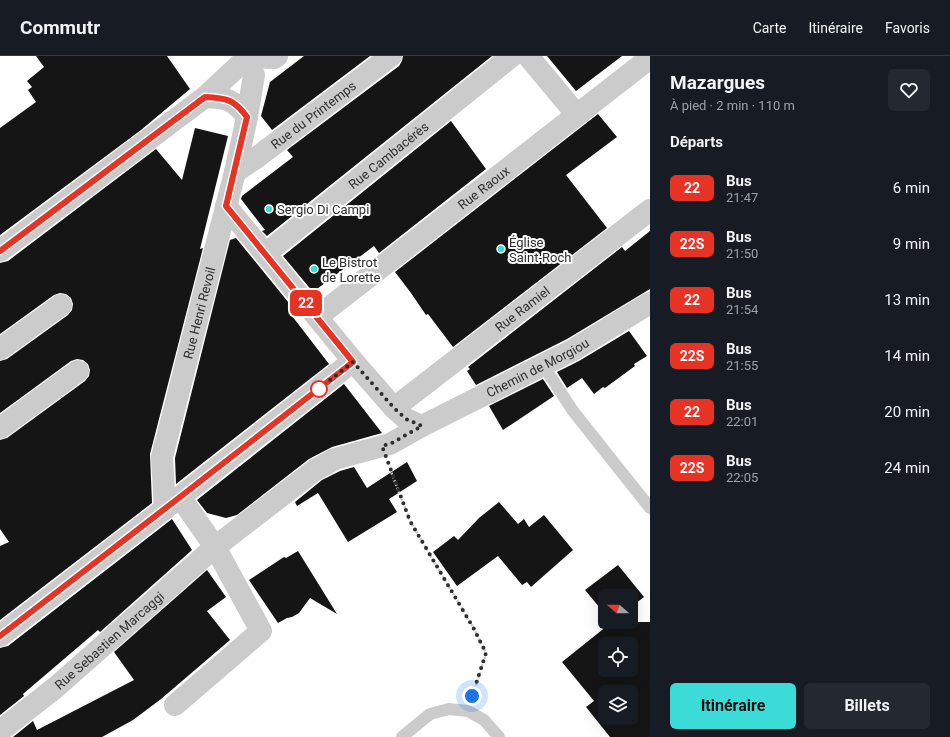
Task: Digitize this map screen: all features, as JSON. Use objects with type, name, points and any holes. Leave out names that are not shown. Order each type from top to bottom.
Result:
[{"type":"street","points":[[0,251],[205,97],[248,56],[274,58],[277,56]]},
{"type":"street","name":"Rue Henri Revoil","points":[[173,503],[162,457],[235,172],[247,117],[254,76],[248,56]]},
{"type":"street","name":"Rue du Printemps","points":[[235,172],[256,158],[391,56]]},
{"type":"street","name":"Rue Cambacérès","points":[[265,254],[512,56]]},
{"type":"street","points":[[528,56],[578,115]]},
{"type":"street","name":"Rue Raoux","points":[[317,317],[650,58]]},
{"type":"street","points":[[205,97],[229,100],[240,108],[247,117]]},
{"type":"street","points":[[226,206],[353,362],[394,408],[406,419],[422,426]]},
{"type":"street","name":"Rue Ramiel","points":[[394,408],[650,210]]},
{"type":"street","name":"Chemin de Morgiou","points":[[215,546],[315,470],[335,459],[390,444],[422,426],[573,350],[650,303]]},
{"type":"street","points":[[0,349],[61,305]]},
{"type":"street","points":[[0,636],[353,362]]},
{"type":"street","points":[[0,428],[78,371]]},
{"type":"street","points":[[173,503],[215,546],[262,631],[175,705]]},
{"type":"street","name":"Rue Sebastien Marcaggi","points":[[0,731],[55,688],[215,546]]},
{"type":"lane","points":[[543,365],[573,412],[650,508]]},
{"type":"lane","points":[[402,737],[430,714],[449,709],[468,711],[484,720],[498,737]]},
{"type":"path","points":[[382,446],[410,521],[474,629],[486,653],[468,711]]},
{"type":"building","points":[[36,56],[167,56],[190,89],[141,130],[0,235],[0,128],[36,102],[28,90],[32,87],[27,81],[44,67]]},
{"type":"building","points":[[304,56],[370,56],[272,130],[261,116],[270,82]]},
{"type":"building","points":[[403,56],[492,56],[267,236],[262,231],[265,230],[241,199],[242,196],[293,157],[287,150],[399,66]]},
{"type":"building","points":[[547,56],[622,56],[576,91]]},
{"type":"building","name":"Église Saint-Roch","points":[[598,114],[617,137],[566,175],[607,228],[453,347],[428,314],[426,315],[395,272]]},
{"type":"building","points":[[451,121],[486,169],[379,253],[374,246],[313,292],[283,256]]},
{"type":"building","points":[[195,128],[228,136],[200,249],[203,248],[150,454],[152,503],[0,620],[0,546],[9,542],[0,529],[0,440],[7,438],[85,381],[89,376],[90,370],[88,364],[83,360],[77,359],[71,361],[0,413],[0,361],[7,359],[68,315],[72,310],[73,304],[71,298],[66,294],[60,293],[54,295],[0,334],[0,263],[8,261],[156,149],[182,180]]},
{"type":"building","points":[[650,231],[650,289],[567,339],[476,385],[467,371],[470,369],[468,367],[622,247],[625,251]]},
{"type":"building","points":[[236,238],[293,308],[289,312],[329,364],[176,484],[175,458],[230,240]]},
{"type":"building","points":[[629,331],[647,356],[634,364],[635,366],[605,388],[603,387],[594,394],[582,378],[567,388],[557,372],[579,361]]},
{"type":"building","points":[[543,379],[554,396],[503,430],[489,406]]},
{"type":"building","points":[[344,384],[382,433],[332,447],[309,459],[237,515],[226,518],[207,513],[197,500]]},
{"type":"building","points":[[407,462],[417,481],[389,499],[397,512],[348,542],[318,493],[297,506],[295,502],[322,480],[340,471],[354,467],[367,488]]},
{"type":"building","points":[[499,502],[518,524],[524,519],[529,527],[544,515],[573,550],[531,587],[527,582],[522,585],[498,556],[457,586],[433,552],[454,536],[458,540],[479,518]]},
{"type":"building","points":[[172,519],[192,550],[100,632],[98,630],[23,694],[24,696],[0,715],[0,648],[8,646]]},
{"type":"building","points":[[298,551],[337,614],[310,598],[299,613],[278,623],[249,580],[284,557],[286,558]]},
{"type":"building","points":[[618,565],[638,589],[598,589],[598,606],[585,590]]},
{"type":"building","points":[[207,570],[226,597],[207,611],[230,640],[161,699],[133,720],[102,737],[13,737],[33,721],[37,730],[134,680],[114,652]]},
{"type":"building","points":[[638,590],[644,597],[638,602]]},
{"type":"building","points":[[638,622],[650,622],[650,737],[610,737],[600,725],[638,725],[638,685],[598,685],[598,722],[586,707],[594,701],[562,662],[603,629],[638,629]]},
{"type":"bus line","name":"22","points":[[0,251],[205,97],[229,100],[240,108],[247,117],[226,206],[353,362],[0,636]]},
{"type":"place","name":"Sergio Di Campi","points":[[269,209]]},
{"type":"place","name":"Église Saint-Roch","points":[[501,249]]},
{"type":"place","name":"Le Bistrot de Lorette","points":[[314,269]]},
{"type":"route","points":[[319,389],[353,362],[394,408],[406,419],[422,426],[390,444],[382,446],[410,521],[474,629],[486,653],[472,696]]}]
